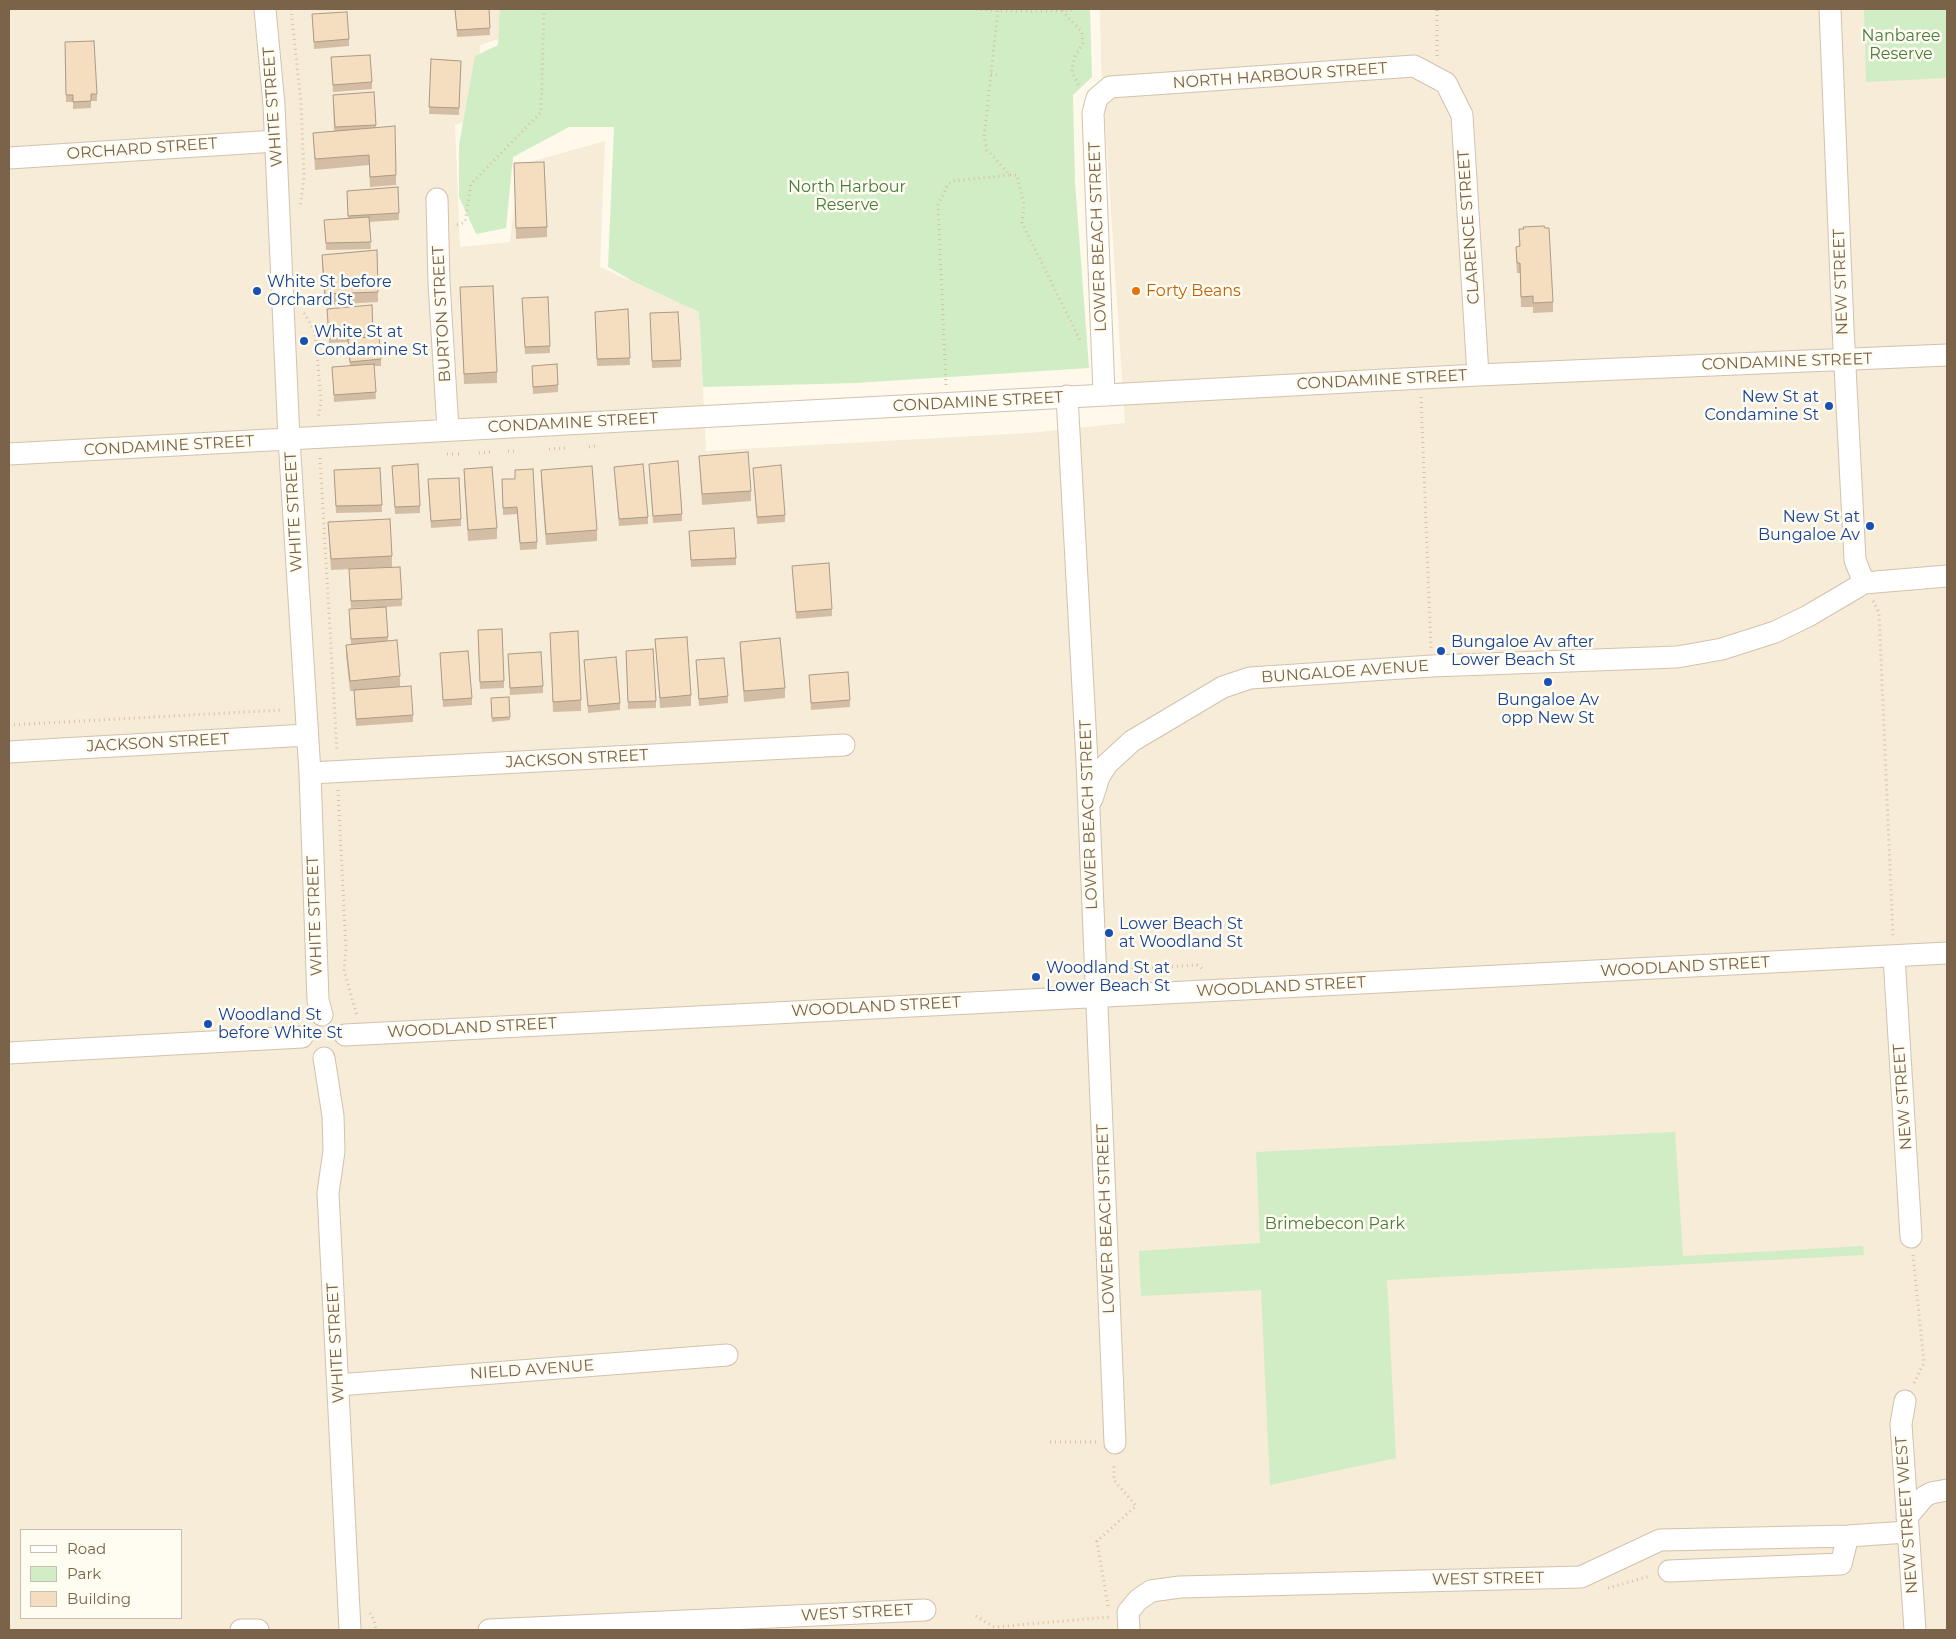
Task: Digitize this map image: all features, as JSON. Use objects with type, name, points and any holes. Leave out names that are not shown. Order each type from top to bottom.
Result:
[{"type":"street","name":"WHITE STREET","points":[[266,9],[276,141],[289,439],[310,773],[318,1000],[322,1015]]},
{"type":"street","name":"NEW STREET","points":[[1830,9],[1844,359],[1855,560],[1864,583]]},
{"type":"street","name":"NORTH HARBOUR STREET","points":[[1110,87],[1414,66],[1446,83]]},
{"type":"street","name":"CLARENCE STREET","points":[[1446,83],[1462,115],[1478,375]]},
{"type":"street","name":"LOWER BEACH STREET","points":[[1104,394],[1093,113],[1097,98],[1110,87]]},
{"type":"street","name":"ORCHARD STREET","points":[[9,158],[276,141]]},
{"type":"street","name":"BURTON STREET","points":[[437,198],[442,347],[448,430]]},
{"type":"street","name":"CONDAMINE STREET","points":[[9,454],[1104,394],[1478,375],[1947,355]]},
{"type":"street","name":"LOWER BEACH STREET","points":[[1067,396],[1087,762],[1115,1443]]},
{"type":"street","name":"BUNGALOE AVENUE","points":[[1088,816],[1099,777],[1107,764],[1132,741],[1223,687],[1250,678],[1432,666],[1700,654],[1775,632],[1808,616],[1864,583],[1947,576]]},
{"type":"street","name":"JACKSON STREET","points":[[9,752],[307,735]]},
{"type":"street","name":"JACKSON STREET","points":[[310,773],[844,745]]},
{"type":"street","name":"WOODLAND STREET","points":[[351,1027],[1097,996],[1947,953]]},
{"type":"street","name":"NEW STREET","points":[[1894,956],[1911,1237]]},
{"type":"street","points":[[322,1015],[329,1016],[351,1027],[337,1053],[324,1058],[311,1054],[307,1050],[302,1037],[303,1029],[307,1022],[314,1016],[322,1015]]},
{"type":"street","points":[[9,1053],[302,1037]]},
{"type":"street","name":"WHITE STREET","points":[[324,1058],[333,1116],[334,1151],[328,1194],[350,1630]]},
{"type":"street","name":"NIELD AVENUE","points":[[338,1385],[727,1355]]},
{"type":"street","name":"NEW STREET WEST","points":[[1905,1401],[1901,1424],[1915,1630]]},
{"type":"street","points":[[1907,1524],[1924,1497],[1931,1493],[1947,1490]]},
{"type":"street","name":"WEST STREET","points":[[1129,1621],[1138,1600],[1151,1591],[1180,1588],[1581,1577],[1660,1540],[1848,1536],[1907,1524]]},
{"type":"street","points":[[1669,1571],[1841,1564],[1848,1536]]},
{"type":"street","name":"WEST STREET","points":[[489,1630],[925,1610]]},
{"type":"street","points":[[241,1630],[258,1630]]},
{"type":"path","points":[[291,9],[301,103],[304,178],[299,214]]},
{"type":"path","points":[[438,234],[465,222],[471,184],[541,112],[544,9]]},
{"type":"path","points":[[976,9],[998,11],[1062,11],[1074,9]]},
{"type":"path","points":[[998,11],[984,137],[987,150],[1010,175]]},
{"type":"path","points":[[991,74],[1001,75]]},
{"type":"path","points":[[946,385],[938,205],[948,184],[953,181],[1017,175],[1024,206],[1022,223],[1057,296],[1080,337],[1080,346]]},
{"type":"path","points":[[303,311],[315,332],[320,400],[318,421]]},
{"type":"path","points":[[1420,378],[1432,666]]},
{"type":"path","points":[[589,446],[596,446]]},
{"type":"path","points":[[549,449],[566,448]]},
{"type":"path","points":[[508,451],[516,450]]},
{"type":"path","points":[[319,452],[337,758]]},
{"type":"path","points":[[478,453],[490,452]]},
{"type":"path","points":[[447,454],[463,454]]},
{"type":"path","points":[[1864,583],[1879,613],[1894,956]]},
{"type":"path","points":[[9,725],[281,710]]},
{"type":"path","points":[[338,788],[346,949],[344,970],[351,1001],[356,1007],[351,1027]]},
{"type":"path","points":[[1905,1401],[1924,1363],[1911,1237]]},
{"type":"path","points":[[976,1616],[994,1628],[1110,1617],[1097,1541],[1136,1506],[1114,1480],[1115,1443],[1050,1442]]},
{"type":"shaded area","points":[[9,9],[506,9],[507,36],[480,45],[478,117],[455,125],[460,247],[510,242],[519,165],[605,141],[600,267],[699,312],[706,451],[1029,433],[1125,423],[1101,61],[1100,9],[1947,9],[1947,1630],[9,1630]]},
{"type":"green space","name":"North Harbour Reserve","points":[[500,9],[1090,9],[1092,77],[1073,95],[1075,182],[1089,368],[856,383],[703,387],[699,312],[634,282],[608,267],[614,127],[569,127],[513,157],[506,228],[476,234],[459,197],[459,145],[475,56],[498,45]]},
{"type":"green space","name":"Nanbaree Reserve","points":[[1864,9],[1947,9],[1947,78],[1866,82]]},
{"type":"green space","name":"Brimebecon Park","points":[[1675,1132],[1683,1256],[1863,1246],[1864,1255],[1387,1280],[1396,1458],[1270,1485],[1261,1290],[1141,1296],[1139,1251],[1260,1243],[1256,1152]]},
{"type":"building","points":[[455,9],[489,9],[490,28],[457,30]]},
{"type":"building","points":[[347,12],[349,39],[314,42],[312,14]]},
{"type":"building","points":[[94,41],[97,94],[91,94],[91,101],[73,102],[73,95],[66,95],[65,42]]},
{"type":"building","points":[[370,55],[372,82],[333,85],[331,57]]},
{"type":"building","points":[[431,59],[461,61],[459,108],[429,107]]},
{"type":"building","points":[[374,92],[376,125],[335,127],[333,95]]},
{"type":"building","points":[[395,126],[396,175],[370,177],[369,155],[315,159],[313,133]]},
{"type":"building","points":[[544,162],[547,227],[516,228],[514,163]]},
{"type":"building","points":[[398,187],[399,213],[348,216],[347,191]]},
{"type":"building","points":[[369,217],[371,242],[326,243],[324,220]]},
{"type":"building","points":[[1544,226],[1549,228],[1553,302],[1533,303],[1533,296],[1521,297],[1520,263],[1517,263],[1516,247],[1520,246],[1519,229],[1524,229],[1523,227]]},
{"type":"building","points":[[377,250],[378,292],[325,294],[322,255]]},
{"type":"building","points":[[493,286],[497,372],[464,374],[460,287]]},
{"type":"building","points":[[548,297],[550,346],[525,347],[522,298]]},
{"type":"building","points":[[372,305],[373,334],[329,336],[327,309]]},
{"type":"building","points":[[628,309],[630,358],[597,359],[595,312]]},
{"type":"building","points":[[678,312],[681,360],[652,361],[650,313]]},
{"type":"building","points":[[379,336],[381,359],[350,362],[348,339]]},
{"type":"building","points":[[374,364],[376,392],[334,395],[332,367]]},
{"type":"building","points":[[557,364],[558,385],[533,387],[532,366]]},
{"type":"building","points":[[748,452],[751,491],[702,494],[699,456]]},
{"type":"building","points":[[678,461],[682,514],[653,516],[649,464]]},
{"type":"building","points":[[418,464],[420,506],[395,507],[392,466]]},
{"type":"building","points":[[643,464],[648,517],[619,519],[614,467]]},
{"type":"building","points":[[781,465],[785,515],[757,517],[753,468]]},
{"type":"building","points":[[592,466],[597,530],[546,534],[541,470]]},
{"type":"building","points":[[492,467],[497,528],[468,530],[464,469]]},
{"type":"building","points":[[380,468],[382,505],[336,506],[334,470]]},
{"type":"building","points":[[533,469],[537,542],[520,543],[517,507],[503,508],[502,479],[515,479],[515,470]]},
{"type":"building","points":[[459,478],[461,519],[431,521],[428,479]]},
{"type":"building","points":[[390,519],[392,556],[331,559],[328,522]]},
{"type":"building","points":[[734,528],[736,558],[691,560],[689,531]]},
{"type":"building","points":[[829,563],[832,609],[796,612],[792,566]]},
{"type":"building","points":[[400,567],[402,599],[351,601],[349,569]]},
{"type":"building","points":[[386,607],[388,637],[351,639],[349,609]]},
{"type":"building","points":[[502,629],[504,681],[480,682],[478,630]]},
{"type":"building","points":[[578,631],[581,700],[553,702],[550,633]]},
{"type":"building","points":[[687,637],[691,695],[660,698],[655,639]]},
{"type":"building","points":[[780,638],[785,688],[744,691],[740,642]]},
{"type":"building","points":[[397,640],[400,676],[350,681],[346,645]]},
{"type":"building","points":[[653,649],[656,701],[628,702],[626,651]]},
{"type":"building","points":[[468,651],[472,698],[443,700],[440,653]]},
{"type":"building","points":[[541,652],[543,686],[510,688],[508,654]]},
{"type":"building","points":[[616,657],[620,703],[588,706],[584,660]]},
{"type":"building","points":[[724,658],[728,696],[699,699],[696,660]]},
{"type":"building","points":[[848,672],[850,700],[811,703],[809,675]]},
{"type":"building","points":[[411,686],[413,715],[356,719],[354,690]]},
{"type":"building","points":[[509,697],[510,717],[492,718],[491,698]]},
{"type":"place","name":"White St before Orchard St","points":[[257,291]]},
{"type":"place","name":"Forty Beans","points":[[1136,291]]},
{"type":"place","name":"White St at Condamine St","points":[[304,341]]},
{"type":"place","name":"New St at Condamine St","points":[[1829,406]]},
{"type":"place","name":"New St at Bungaloe Av","points":[[1870,526]]},
{"type":"place","name":"Bungaloe Av after Lower Beach St","points":[[1441,651]]},
{"type":"place","name":"Bungaloe Av opp New St","points":[[1548,682]]},
{"type":"place","name":"Lower Beach St at Woodland St","points":[[1109,933]]},
{"type":"place","name":"Woodland St at Lower Beach St","points":[[1036,977]]},
{"type":"place","name":"Woodland St before White St","points":[[208,1024]]}]
